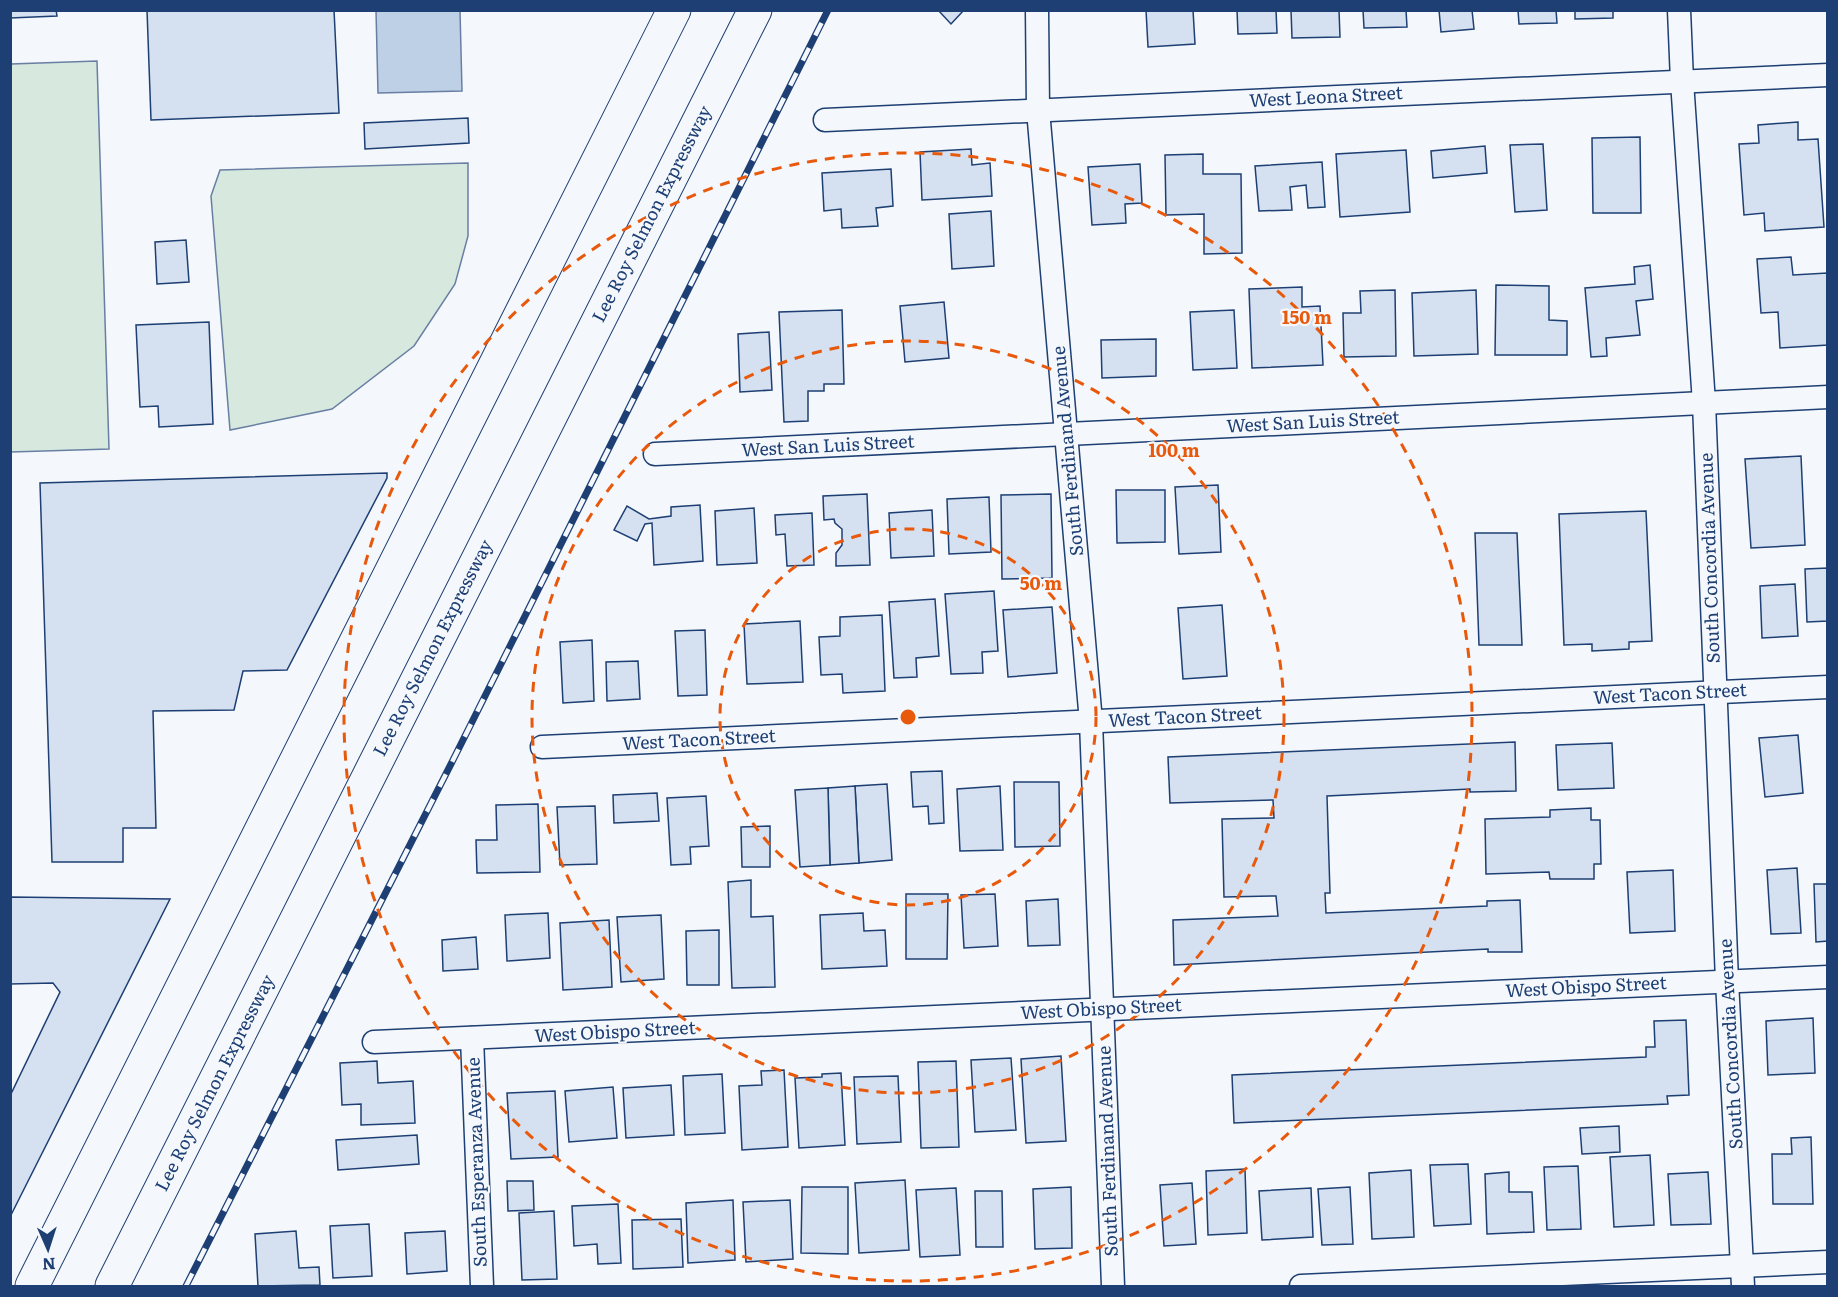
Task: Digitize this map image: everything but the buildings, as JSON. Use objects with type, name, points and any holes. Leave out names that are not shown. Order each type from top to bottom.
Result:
[{"type":"highway","points":[[32,1287],[674,10]]},
{"type":"highway","name":"Lee Roy Selmon Expressway","points":[[112,1287],[755,10]]},
{"type":"street","name":"South Ferdinand Avenue","points":[[1037,10],[1038,110],[1091,722],[1113,1287]]},
{"type":"street","name":"South Concordia Avenue","points":[[1679,10],[1704,403],[1727,981],[1743,1276]]},
{"type":"street","name":"West Leona Street","points":[[825,120],[1827,75]]},
{"type":"street","name":"West San Luis Street","points":[[655,454],[1827,397]]},
{"type":"street","name":"West Tacon Street","points":[[542,747],[1827,687]]},
{"type":"street","name":"West Obispo Street","points":[[374,1042],[1827,976]]},
{"type":"street","name":"South Esperanza Avenue","points":[[472,1038],[482,1287]]},
{"type":"street","points":[[1301,1287],[1743,1276],[1827,1262]]},
{"type":"shaded area","points":[[97,61],[109,449],[11,452],[11,64]]},
{"type":"shaded area","points":[[468,163],[468,236],[455,284],[414,346],[332,409],[230,430],[211,196],[220,170]]},
{"type":"water","points":[[376,11],[460,11],[462,91],[378,93]]},
{"type":"railway","points":[[186,1286],[453,760],[828,10]]}]
